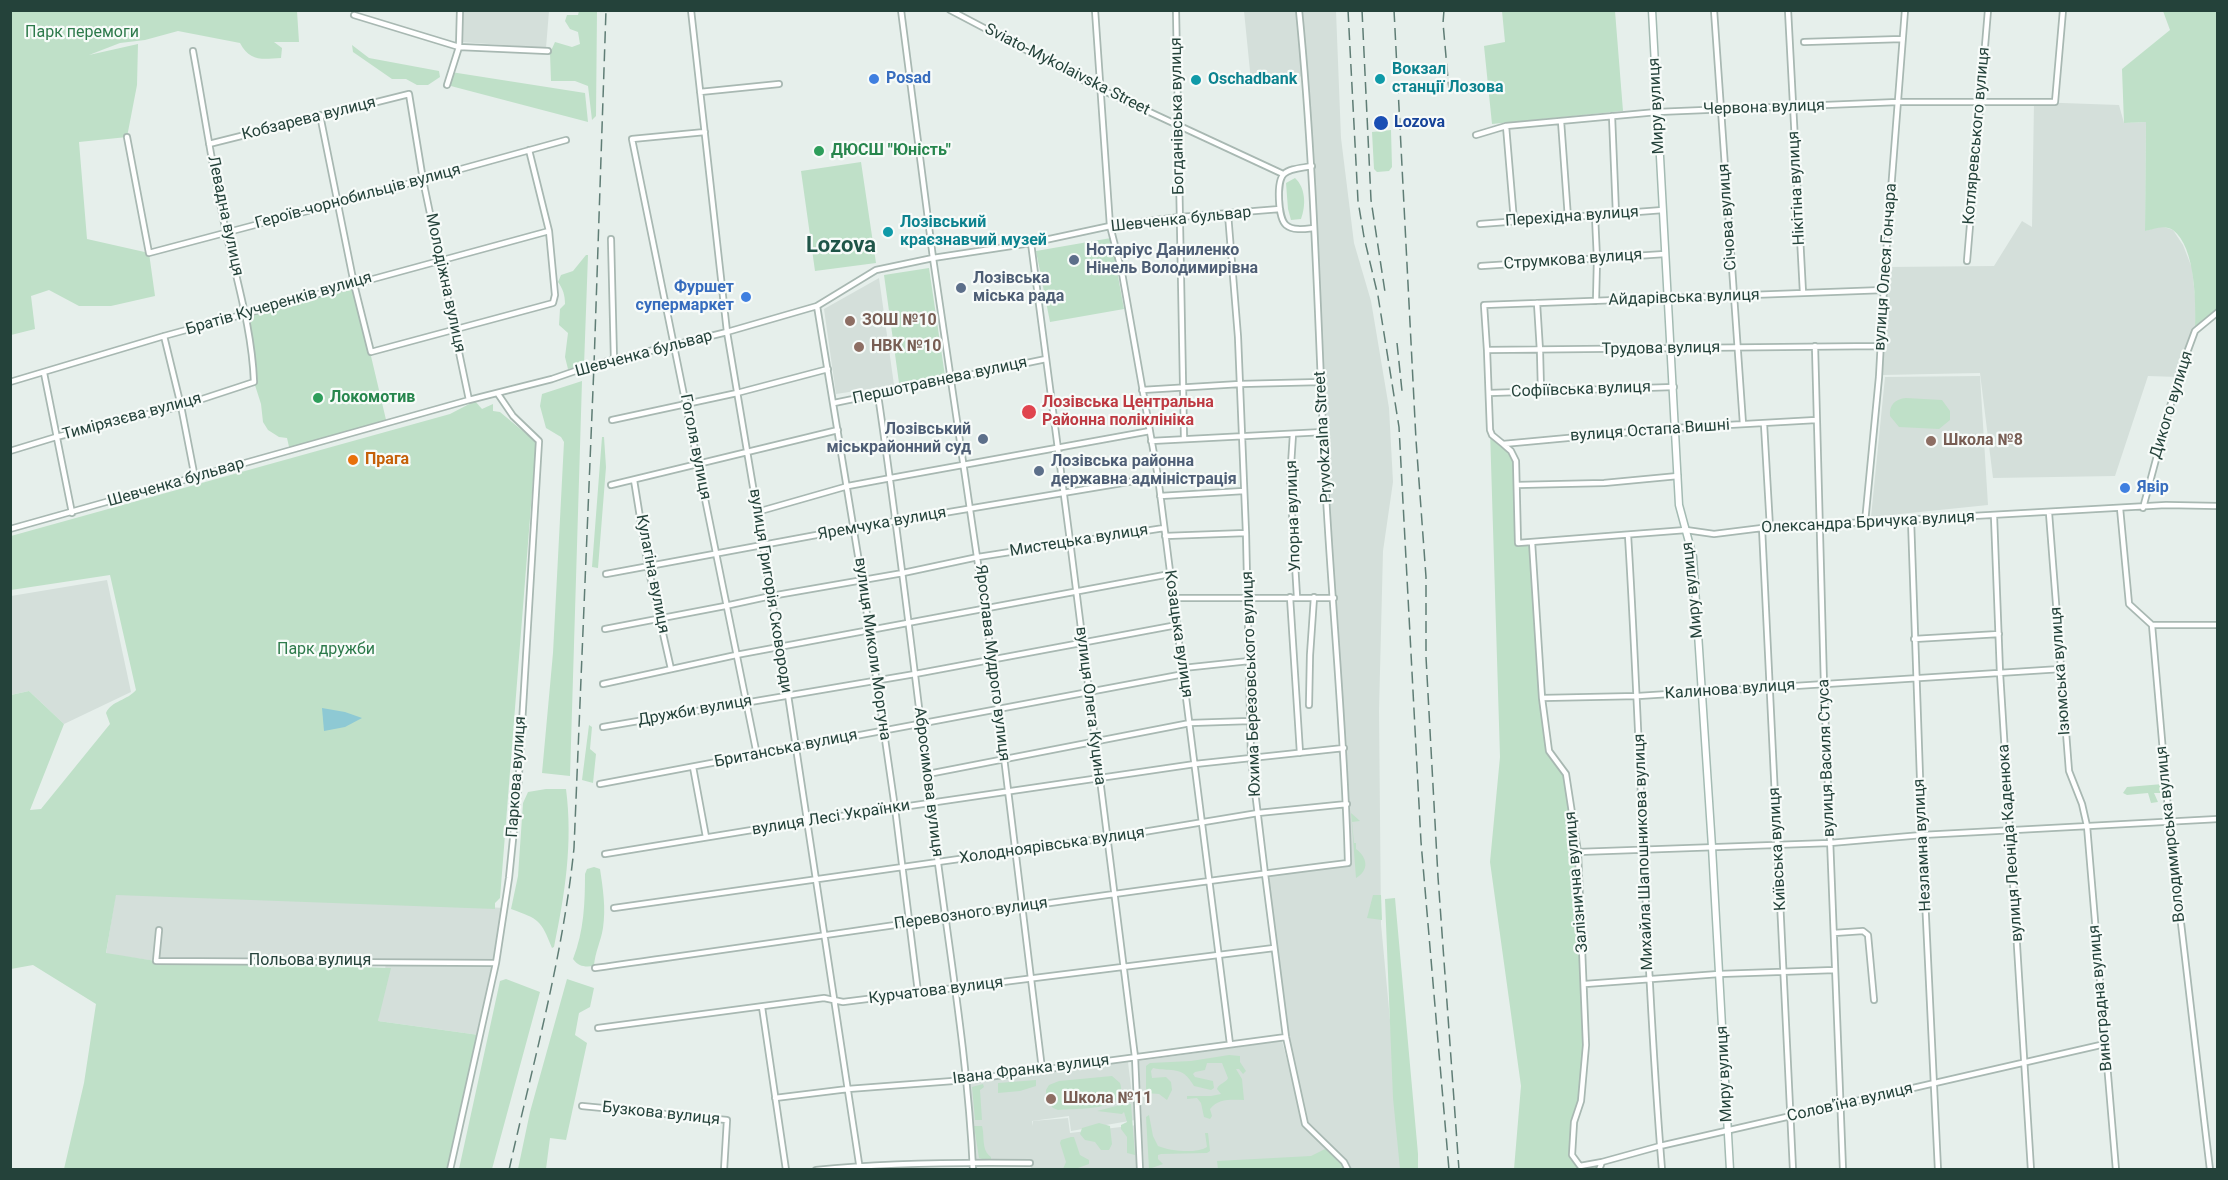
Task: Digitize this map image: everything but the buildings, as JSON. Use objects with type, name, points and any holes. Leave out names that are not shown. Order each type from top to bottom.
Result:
[{"type":"main road","name":"Миру вулиця","points":[[1652,10],[1679,505],[1693,557],[1730,1170]]},
{"type":"street","points":[[447,85],[459,47],[460,10]]},
{"type":"street","name":"вулиця Григорія Сковороди","points":[[691,10],[727,332],[788,695],[860,1168]]},
{"type":"street","name":"Ярослава Мудрого вулиця","points":[[902,10],[933,258],[992,659],[1042,1069]]},
{"type":"street","name":"Sviato-Mykolaivska Street","points":[[950,10],[1100,89],[1283,174]]},
{"type":"street","name":"Козацька вулиця","points":[[1095,10],[1110,226],[1122,273],[1158,477],[1230,1044]]},
{"type":"street","name":"Богданівська вулиця","points":[[1176,10],[1184,438]]},
{"type":"street","name":"Pryvokzalna Street","points":[[1299,10],[1312,166],[1323,432],[1344,748],[1348,864]]},
{"type":"street","name":"Січова вулиця","points":[[1714,10],[1743,424]]},
{"type":"street","name":"Нікітіна вулиця","points":[[1788,10],[1803,293]]},
{"type":"street","name":"вулиця Олеся Гончара","points":[[1865,522],[1881,346],[1905,10]]},
{"type":"street","name":"Котляревського вулиця","points":[[1967,261],[1988,10]]},
{"type":"street","name":"Червона вулиця","points":[[1476,135],[1506,126],[1657,112],[1898,102],[1979,100],[2055,102],[2063,10]]},
{"type":"street","points":[[354,15],[459,47],[548,51]]},
{"type":"street","points":[[1804,42],[1902,39]]},
{"type":"street","name":"Левадна вулиця","points":[[193,51],[209,144],[246,314],[253,354],[254,382]]},
{"type":"street","points":[[700,92],[779,84]]},
{"type":"street","name":"Кобзарева вулиця","points":[[209,144],[409,94]]},
{"type":"street","name":"Молодіжна вулиця","points":[[409,94],[423,180],[470,400]]},
{"type":"street","points":[[320,115],[354,284],[371,352],[553,303],[555,295],[549,231],[529,150]]},
{"type":"street","points":[[1612,116],[1616,214]]},
{"type":"street","points":[[1561,121],[1568,218]]},
{"type":"street","points":[[1506,126],[1514,221]]},
{"type":"street","name":"Гоголя вулиця","points":[[705,132],[632,139],[757,755]]},
{"type":"street","name":"Героїв-чорнобильців вулиця","points":[[127,136],[149,253],[566,140]]},
{"type":"street","points":[[1312,166],[1290,170],[1283,174],[1279,183],[1280,210],[1282,219],[1288,227],[1314,228]]},
{"type":"street","name":"Шевченка бульвар","points":[[10,530],[498,394],[601,363],[727,332],[817,306],[876,270],[933,258],[1031,243],[1110,226],[1180,217],[1280,210]]},
{"type":"street","name":"Перехідна вулиця","points":[[1480,224],[1663,210]]},
{"type":"street","name":"Юхима Березовського вулиця","points":[[1228,214],[1240,384],[1251,758],[1264,874],[1286,1037],[1305,1124],[1344,1162],[1348,1170]]},
{"type":"street","points":[[1595,216],[1596,302]]},
{"type":"street","name":"Братів Кучеренків вулиця","points":[[10,382],[164,336],[549,231]]},
{"type":"street","points":[[611,238],[614,360]]},
{"type":"street","name":"вулиця Олега Куцина","points":[[1031,243],[1135,1057],[1140,1170]]},
{"type":"street","name":"Струмкова вулиця","points":[[1481,266],[1665,254]]},
{"type":"street","name":"Айдарівська вулиця","points":[[1487,350],[1484,305],[1884,290]]},
{"type":"street","points":[[1537,303],[1540,391]]},
{"type":"street","name":"вулиця Миколи Моргуна","points":[[817,306],[862,580],[895,808],[918,992]]},
{"type":"street","name":"Дикого вулиця","points":[[2143,508],[2185,358],[2196,331],[2217,312]]},
{"type":"street","points":[[164,336],[195,478]]},
{"type":"street","name":"вулиця Василя Стуса","points":[[1815,346],[1824,685],[1843,1170]]},
{"type":"street","name":"Трудова вулиця","points":[[1487,350],[1881,346]]},
{"type":"street","points":[[1487,350],[1490,430],[1492,435],[1511,451],[1516,460],[1517,485],[1604,483],[1678,476]]},
{"type":"street","name":"Першотравнева вулиця","points":[[834,403],[1046,359]]},
{"type":"street","points":[[612,420],[737,393],[828,369]]},
{"type":"street","points":[[44,373],[72,513]]},
{"type":"street","name":"Тимірязєва вулиця","points":[[10,451],[56,437],[181,406],[254,382]]},
{"type":"street","points":[[1142,390],[1322,382]]},
{"type":"street","name":"Софіївська вулиця","points":[[1489,393],[1674,387]]},
{"type":"street","name":"Паркова вулиця","points":[[450,1170],[495,963],[509,878],[518,790],[539,441],[513,416],[498,394]]},
{"type":"street","name":"Абросимова вулиця","points":[[878,395],[891,478],[938,862],[957,989],[973,1170]]},
{"type":"street","name":"вулиця Остапа Вишні","points":[[1503,444],[1675,428],[1816,420]]},
{"type":"street","points":[[1764,424],[1770,528]]},
{"type":"street","points":[[611,485],[838,430]]},
{"type":"street","points":[[757,512],[848,486],[1150,431]]},
{"type":"street","points":[[1151,441],[1323,432]]},
{"type":"street","name":"Упорна вулиця","points":[[1293,434],[1290,480],[1297,597]]},
{"type":"street","name":"Яремчука вулиця","points":[[606,574],[1063,491],[1158,477]]},
{"type":"street","name":"Кулагіна вулиця","points":[[634,480],[648,567],[671,669]]},
{"type":"street","name":"Олександра Бричука вулиця","points":[[1517,485],[1518,543],[1686,530],[1714,534],[1762,528],[2166,505],[2217,506]]},
{"type":"street","points":[[1160,496],[1244,491]]},
{"type":"street","points":[[2120,508],[2129,604],[2152,625],[2217,625]]},
{"type":"street","name":"Ізюмська вулиця","points":[[2049,513],[2070,776],[2082,804],[2087,826]]},
{"type":"street","name":"вулиця Леоніда Каденюка","points":[[1994,516],[2000,673],[2031,1170]]},
{"type":"street","name":"Незламна вулиця","points":[[1911,520],[1922,835],[1938,1170]]},
{"type":"street","name":"Мистецька вулиця","points":[[606,629],[978,557],[1164,528]]},
{"type":"street","name":"Київська вулиця","points":[[1762,528],[1793,1170]]},
{"type":"street","points":[[1165,536],[1246,533]]},
{"type":"street","name":"Михайла Шапошникова вулиця","points":[[1628,535],[1638,696],[1650,980],[1662,1170]]},
{"type":"street","name":"Залізнична вулиця","points":[[1532,542],[1542,698],[1549,751],[1566,774],[1578,852],[1586,1045],[1581,1101],[1574,1122],[1572,1155],[1580,1166],[1602,1162]]},
{"type":"street","points":[[603,684],[736,655],[1170,574]]},
{"type":"street","points":[[1290,597],[1300,753]]},
{"type":"street","points":[[1310,705],[1310,655],[1314,597]]},
{"type":"street","points":[[1173,598],[1334,598]]},
{"type":"street","name":"Дружби вулиця","points":[[603,727],[876,681],[1177,625]]},
{"type":"street","name":"Володимирська вулиця","points":[[2152,625],[2169,821],[2210,1170]]},
{"type":"street","points":[[1914,639],[1999,634]]},
{"type":"street","name":"Британська вулиця","points":[[600,784],[1088,693],[1183,671],[1249,660]]},
{"type":"street","name":"Калинова вулиця","points":[[1542,698],[1638,696],[2061,669]]},
{"type":"street","points":[[927,774],[1190,723],[1250,722]]},
{"type":"street","name":"вулиця Лесі Українки","points":[[605,854],[807,821],[1195,764],[1344,748]]},
{"type":"street","points":[[693,767],[706,837]]},
{"type":"street","name":"Холодноярівська вулиця","points":[[614,908],[1202,824],[1258,813],[1347,804]]},
{"type":"street","points":[[1578,852],[1778,846],[2009,829],[2217,819]]},
{"type":"street","name":"Виноградна вулиця","points":[[2087,826],[2116,1170]]},
{"type":"street","name":"Перевозного вулиця","points":[[595,968],[823,936],[909,921],[1348,864]]},
{"type":"street","name":"Польова вулиця","points":[[159,930],[156,961],[495,963]]},
{"type":"street","points":[[1834,933],[1863,931],[1868,935],[1874,1000]]},
{"type":"street","name":"Курчатова вулиця","points":[[598,1028],[824,998],[843,1002],[957,989],[1274,948]]},
{"type":"street","points":[[1585,984],[1719,974],[1835,970]]},
{"type":"street","points":[[762,1007],[786,1170]]},
{"type":"street","name":"Івана Франка вулиця","points":[[775,1098],[848,1089],[966,1080],[1286,1037]]},
{"type":"street","name":"Солов'їна вулиця","points":[[1602,1162],[1660,1146],[2105,1044]]},
{"type":"street","name":"Бузкова вулиця","points":[[582,1106],[727,1120],[724,1170]]},
{"type":"street","points":[[816,1170],[972,1162],[1030,1163]]},
{"type":"street","points":[[1599,1170],[1602,1162]]},
{"type":"shaded area","points":[[463,11],[549,11],[546,48],[461,42]]},
{"type":"shaded area","points":[[1244,11],[1336,11],[1341,138],[1354,243],[1371,301],[1389,408],[1393,482],[1383,551],[1379,711],[1381,924],[1404,1169],[1348,1169],[1305,1124],[1286,1037],[1265,874],[1348,863],[1326,499],[1305,76],[1251,81]]},
{"type":"shaded area","points":[[2034,102],[2119,105],[2124,123],[2146,122],[2145,231],[2161,226],[2173,230],[2183,245],[2192,268],[2196,306],[2195,331],[2178,377],[2148,376],[2115,476],[1993,478],[1980,373],[1882,375],[1888,267],[1994,266],[2022,221],[2032,227]]},
{"type":"shaded area","name":"НВК №10","points":[[879,278],[894,385],[836,394],[824,309]]},
{"type":"shaded area","name":"Школа №8","points":[[1980,376],[1988,505],[1871,517],[1885,377]]},
{"type":"shaded area","points":[[107,580],[131,692],[64,724],[29,691],[11,695],[11,596]]},
{"type":"shaded area","points":[[117,885],[504,908],[496,963],[479,1035],[378,1021],[386,962],[156,961],[106,954]]},
{"type":"shaded area","points":[[1282,1041],[1304,1125],[1343,1162],[1347,1169],[1144,1169],[1139,1061]]},
{"type":"shaded area","name":"Школа №11","points":[[1128,1062],[1135,1120],[1071,1131],[1069,1116],[1032,1121],[1033,1126],[1033,1121],[1068,1118],[1070,1133],[1138,1125],[1140,1169],[1031,1169],[1030,1164],[974,1161],[969,1082]]},
{"type":"green space","name":"Парк перемоги","points":[[11,11],[297,11],[299,42],[274,42],[282,48],[281,58],[262,59],[248,54],[240,43],[178,31],[145,40],[120,43],[89,55],[138,44],[137,85],[127,137],[79,142],[87,239],[149,253],[155,296],[111,306],[79,306],[49,290],[31,296],[35,329],[11,335]]},
{"type":"green space","points":[[579,11],[597,11],[596,116],[592,120],[588,86],[575,81],[551,81],[550,53],[555,42],[572,47],[580,44],[578,32],[570,29],[565,21],[567,15],[578,15]]},
{"type":"green space","points":[[1502,11],[1615,11],[1623,111],[1492,124],[1484,46],[1505,42]]},
{"type":"green space","points":[[2163,11],[2217,11],[2217,312],[2195,331],[2193,277],[2181,238],[2166,227],[2145,231],[2146,122],[2124,123],[2122,69],[2170,30]]},
{"type":"green space","points":[[352,45],[369,58],[439,71],[440,77],[428,85],[417,85],[406,79],[392,79],[353,52]]},
{"type":"green space","points":[[451,72],[585,93],[588,122],[447,85]]},
{"type":"green space","points":[[1391,130],[1392,167],[1389,171],[1377,172],[1374,169],[1372,132]]},
{"type":"green space","points":[[861,162],[876,263],[815,271],[801,171]]},
{"type":"green space","points":[[1295,178],[1303,192],[1304,209],[1301,219],[1291,220],[1286,183]]},
{"type":"green space","points":[[1111,238],[1124,309],[1050,322],[1036,251]]},
{"type":"green space","points":[[588,255],[584,366],[568,369],[565,357],[568,333],[559,325],[560,309],[565,304],[565,298],[558,282],[561,275],[573,271]]},
{"type":"green space","points":[[929,268],[945,376],[899,383],[884,275]]},
{"type":"green space","points":[[354,284],[387,424],[290,451],[287,438],[279,437],[268,430],[263,422],[261,404],[254,382],[247,314]]},
{"type":"green space","points":[[582,381],[570,776],[542,773],[553,653],[564,442],[561,437],[546,428],[540,406],[542,394]]},
{"type":"green space","points":[[1906,398],[1942,400],[1950,411],[1950,420],[1939,429],[1899,427],[1890,416],[1891,409],[1896,401]]},
{"type":"green space","name":"Парк дружби","points":[[475,401],[482,409],[493,404],[493,411],[500,412],[536,442],[500,898],[495,903],[495,909],[116,895],[106,953],[156,961],[391,968],[378,1021],[479,1035],[450,1169],[64,1169],[84,1083],[96,1004],[33,965],[11,969],[11,695],[29,691],[64,724],[30,810],[41,809],[110,724],[106,713],[108,709],[136,690],[110,575],[11,590],[11,536],[450,414]]},
{"type":"green space","points":[[1490,430],[1514,455],[1518,543],[1532,542],[1542,698],[1549,751],[1566,774],[1578,852],[1586,1045],[1581,1101],[1574,1122],[1572,1155],[1580,1166],[1602,1162],[1599,1169],[1514,1169],[1521,1086],[1490,862],[1500,757]]},
{"type":"green space","points":[[602,437],[604,437],[606,467],[598,568],[592,567]]},
{"type":"green space","points":[[589,725],[592,727],[590,749],[596,754],[593,783],[582,780]]},
{"type":"green space","points":[[2163,784],[2164,793],[2154,793],[2158,802],[2151,803],[2148,793],[2127,795],[2123,793],[2127,787]]},
{"type":"green space","points":[[566,789],[569,829],[567,868],[558,927],[552,948],[538,922],[528,915],[511,909],[518,876],[523,803],[528,792]]},
{"type":"green space","points":[[1351,813],[1360,821],[1352,822],[1354,843],[1365,860],[1363,871],[1356,878]]},
{"type":"green space","points":[[594,867],[600,869],[604,921],[594,966],[585,966],[573,959],[580,938],[583,917],[585,874],[587,869]]},
{"type":"green space","points":[[1373,895],[1381,895],[1382,920],[1367,918]]},
{"type":"green space","points":[[1395,898],[1418,1169],[1400,1169],[1393,1098],[1385,899]]},
{"type":"green space","points":[[506,979],[540,992],[492,1169],[459,1169],[500,981]]},
{"type":"green space","points":[[567,979],[594,988],[590,1007],[579,1013],[575,1035],[587,1043],[566,1140],[550,1138],[546,1169],[518,1169],[530,1112]]},
{"type":"green space","points":[[1229,1055],[1240,1056],[1240,1062],[1246,1071],[1243,1074],[1236,1069],[1242,1079],[1244,1100],[1226,1100],[1217,1103],[1210,1109],[1212,1116],[1210,1119],[1204,1117],[1201,1103],[1197,1098],[1187,1099],[1187,1096],[1221,1094],[1217,1089],[1228,1078],[1222,1063],[1207,1063],[1205,1070],[1193,1074],[1195,1077],[1213,1081],[1214,1088],[1211,1090],[1194,1086],[1181,1072],[1153,1068],[1152,1078],[1166,1077],[1171,1082],[1172,1090],[1167,1100],[1159,1094],[1146,1093],[1146,1066],[1150,1063],[1191,1061]]},
{"type":"green space","points":[[1112,1076],[1120,1083],[1121,1092],[1110,1104],[1058,1110],[1046,1100],[1046,1090],[1049,1085],[1059,1081]]},
{"type":"green space","points":[[1036,1080],[1036,1086],[1020,1091],[998,1093],[998,1083]]},
{"type":"green space","points":[[983,1084],[984,1087],[980,1090],[982,1120],[975,1120],[972,1087]]},
{"type":"green space","points":[[1131,1104],[1135,1155],[1127,1153],[1127,1137],[1121,1129],[1121,1125],[1127,1122],[1124,1112],[1122,1114],[1097,1111]]},
{"type":"green space","points":[[1149,1115],[1153,1136],[1158,1146],[1183,1151],[1202,1149],[1207,1147],[1205,1133],[1208,1133],[1210,1151],[1207,1153],[1161,1154],[1158,1155],[1158,1159],[1163,1164],[1149,1169],[1146,1117]]},
{"type":"green space","points":[[1099,1123],[1110,1126],[1112,1144],[1109,1150],[1101,1150],[1095,1142],[1085,1140],[1080,1134],[1082,1128]]},
{"type":"green space","points":[[974,1126],[982,1126],[986,1151],[991,1157],[991,1162],[979,1158]]},
{"type":"green space","points":[[1074,1137],[1080,1155],[1089,1160],[1089,1164],[1075,1169],[1063,1169],[1066,1162],[1060,1143],[1061,1140]]},
{"type":"green space","points":[[1325,1149],[1346,1169],[1218,1169],[1217,1161],[1311,1156]]},
{"type":"water","points":[[322,708],[362,718],[345,727],[324,731]]},
{"type":"railway","points":[[509,1170],[555,970],[574,848],[606,10]]},
{"type":"railway","points":[[1348,10],[1358,201],[1378,296],[1399,427],[1421,842],[1449,1170]]},
{"type":"railway","points":[[1362,10],[1371,200],[1385,292]]},
{"type":"railway","points":[[1394,10],[1416,440],[1426,577],[1426,657],[1438,877],[1459,1170]]},
{"type":"railway","points":[[1444,10],[1443,23],[1449,90]]},
{"type":"railway","points":[[1397,343],[1402,391]]},
{"type":"place","name":"Posad","points":[[874,79]]},
{"type":"place","name":"Вокзал станції Лозова","points":[[1380,79]]},
{"type":"place","name":"Oschadbank","points":[[1196,80]]},
{"type":"place","name":"Lozova","points":[[1381,123]]},
{"type":"place","name":"ДЮСШ \"Юність\"","points":[[819,151]]},
{"type":"place","name":"Лозівський краєзнавчий музей","points":[[888,232]]},
{"type":"place","name":"Нотаріус Даниленко Нінель Володимирівна","points":[[1074,260]]},
{"type":"place","name":"Лозівська міська рада","points":[[961,288]]},
{"type":"place","name":"Фуршет супермаркет","points":[[746,297]]},
{"type":"place","name":"ЗОШ №10","points":[[850,321]]},
{"type":"place","name":"НВК №10","points":[[859,347]]},
{"type":"place","name":"Локомотив","points":[[318,398]]},
{"type":"place","name":"Лозівська Центральна Районна поліклініка","points":[[1029,412]]},
{"type":"place","name":"Лозівський міськрайонний суд","points":[[983,439]]},
{"type":"place","name":"Школа №8","points":[[1931,441]]},
{"type":"place","name":"Прага","points":[[353,460]]},
{"type":"place","name":"Лозівська районна державна адміністрація","points":[[1039,471]]},
{"type":"place","name":"Явiр","points":[[2125,488]]},
{"type":"place","name":"Школа №11","points":[[1051,1099]]},
{"type":"district","name":"Lozova","points":[[841,246]]}]
